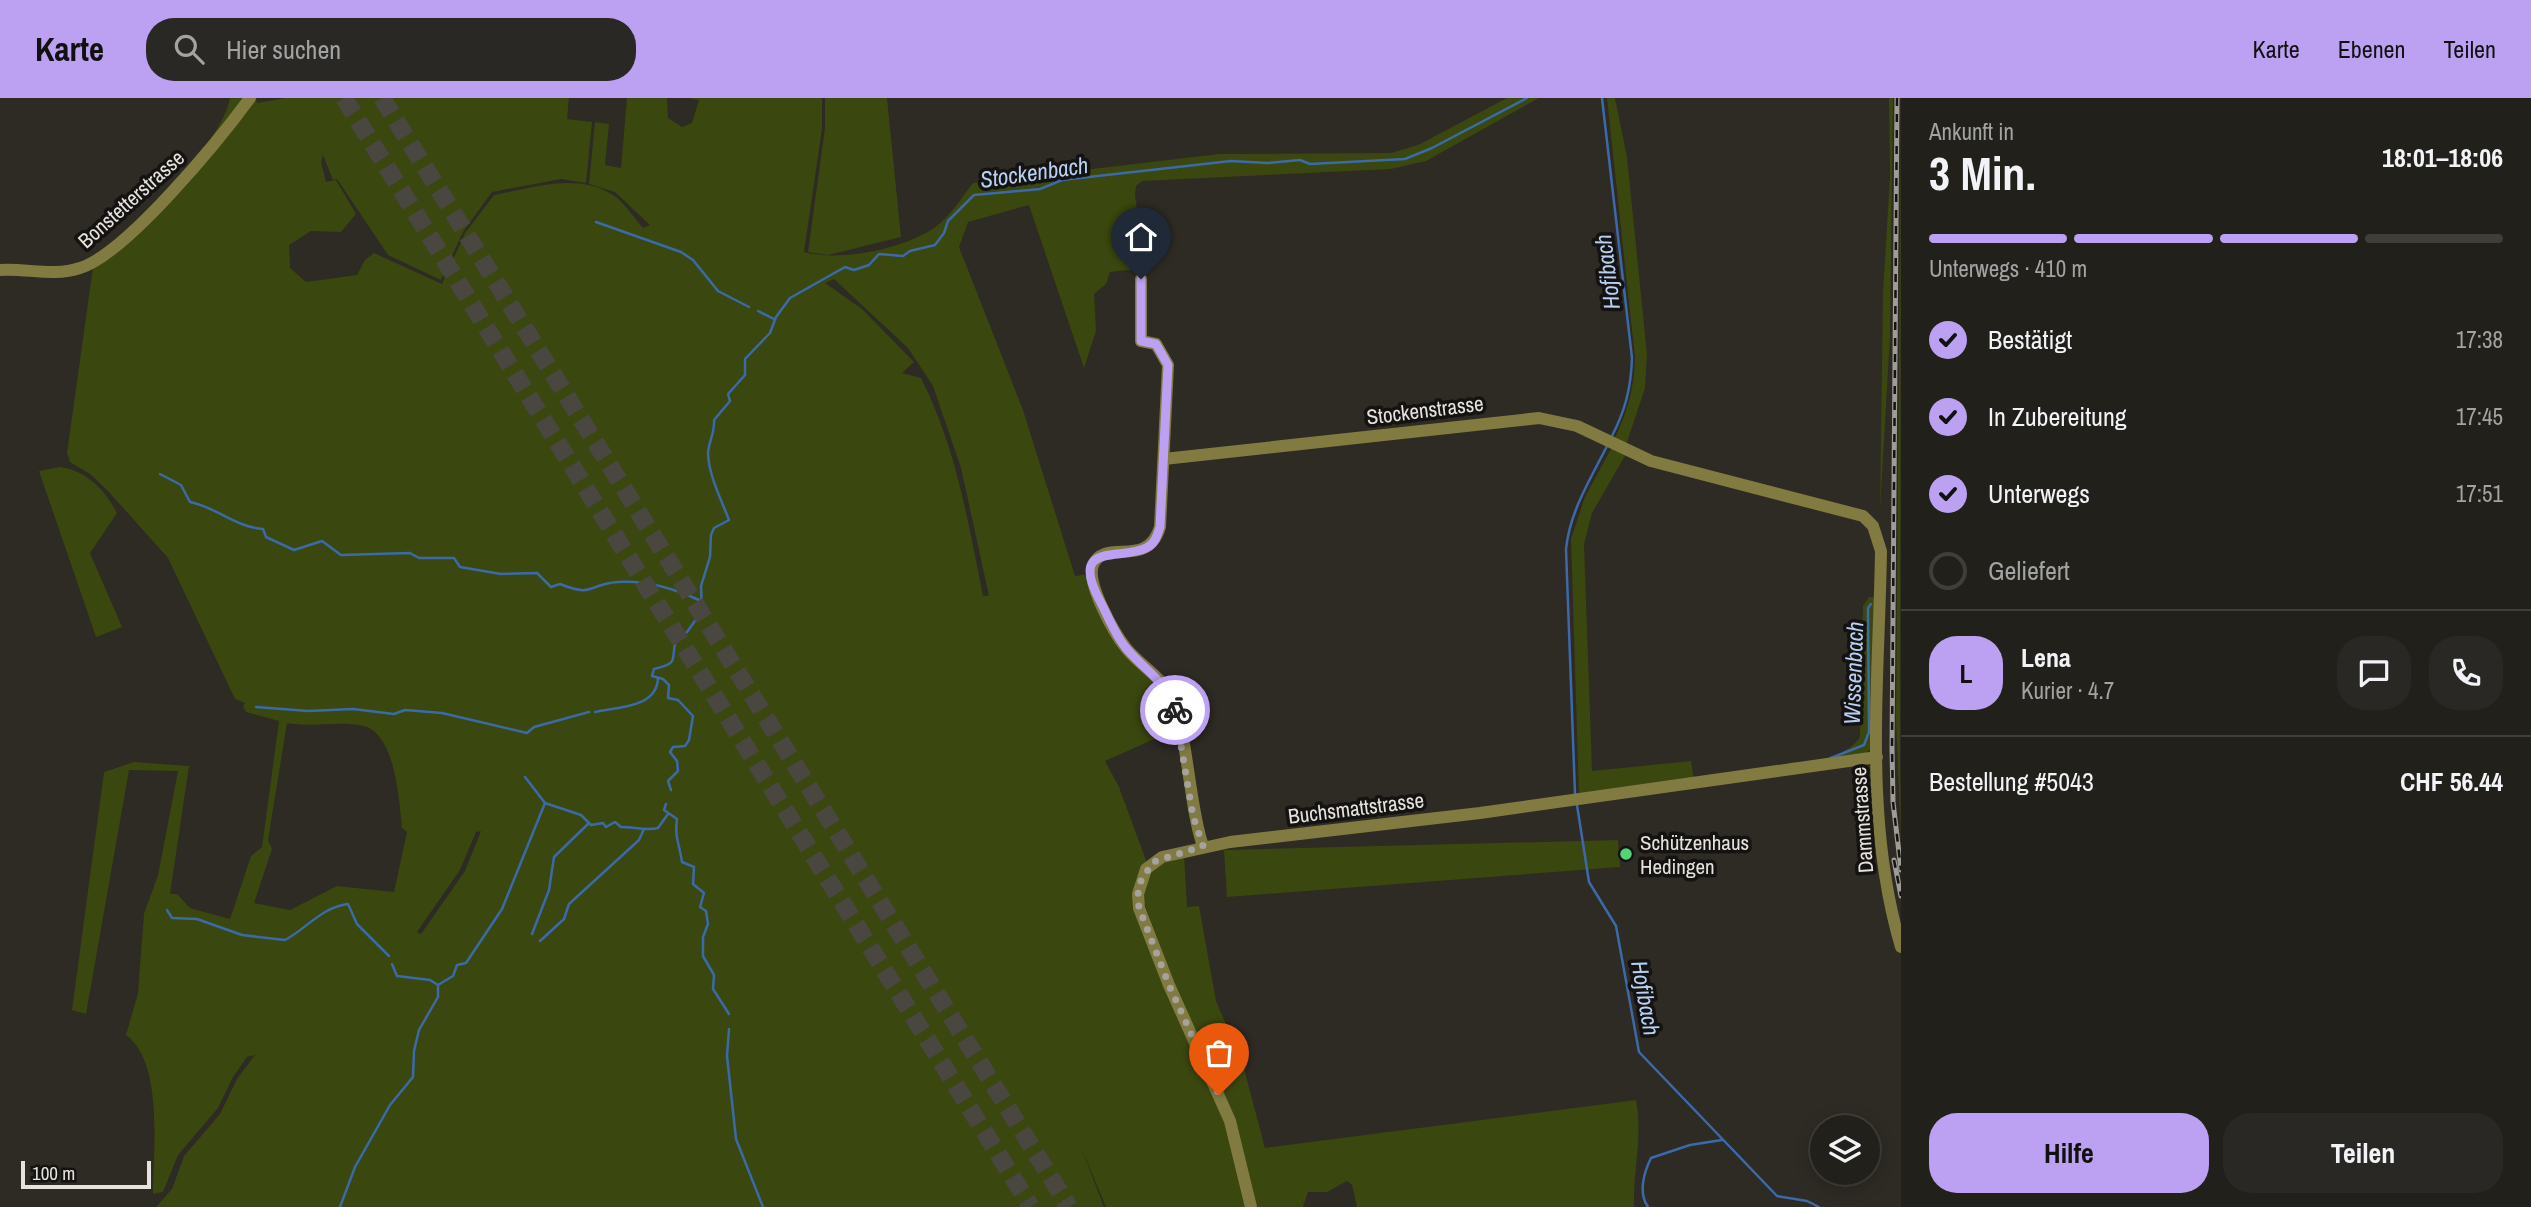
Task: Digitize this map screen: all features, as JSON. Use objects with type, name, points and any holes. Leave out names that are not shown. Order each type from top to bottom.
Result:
[{"type":"street","name":"Bonstetterstrasse","points":[[0,270],[60,273],[87,265],[120,240],[201,161],[250,98]]},
{"type":"street","points":[[1141,279],[1141,341],[1156,344],[1168,365],[1160,527],[1156,540],[1148,548],[1102,554],[1094,563],[1091,574],[1094,589],[1125,647],[1170,691],[1178,722],[1193,816],[1203,846]]},
{"type":"street","name":"Stockenstrasse","points":[[1164,459],[1539,418],[1577,426],[1651,461],[1849,511],[1871,523]]},
{"type":"street","name":"Dammstrasse","points":[[1871,523],[1881,551],[1877,757],[1881,845],[1901,947]]},
{"type":"street","name":"Buchsmattstrasse","points":[[1251,1207],[1230,1121],[1192,1040],[1139,908],[1141,881],[1153,862],[1203,846],[1638,791],[1877,757]]},
{"type":"green space","points":[[230,98],[256,98],[257,103],[285,98],[569,98],[567,119],[592,122],[586,183],[561,179],[492,192],[463,232],[441,280],[388,255],[337,179],[333,180],[323,155],[321,162],[326,182],[336,180],[356,214],[341,232],[311,231],[289,245],[290,268],[306,282],[357,275],[365,260],[374,253],[442,284],[465,233],[494,195],[555,184],[585,184],[617,198],[643,228],[650,225],[615,192],[589,184],[595,122],[609,124],[605,165],[621,168],[627,98],[667,98],[668,118],[682,127],[692,123],[699,100],[688,98],[822,98],[822,129],[804,252],[835,255],[871,252],[921,235],[945,219],[973,183],[1219,154],[1391,153],[1418,145],[1507,98],[1539,98],[1426,161],[1391,169],[1142,181],[1136,186],[1135,195],[1145,268],[1110,272],[1106,284],[1094,294],[1096,331],[1084,368],[1029,205],[968,222],[959,247],[1023,410],[1075,576],[1088,574],[1125,651],[1169,701],[1177,729],[1105,761],[1119,787],[1147,863],[1137,908],[1220,1103],[1249,1207],[1106,1207],[1081,1147],[1104,1207],[156,1207],[172,1189],[184,1156],[220,1114],[237,1079],[255,1055],[247,1057],[233,1077],[218,1108],[178,1155],[163,1192],[153,1194],[154,1109],[151,1086],[138,1048],[126,1035],[138,993],[144,914],[158,875],[178,771],[129,770],[86,1014],[72,1010],[104,772],[134,762],[189,766],[170,894],[177,894],[190,908],[230,919],[251,856],[262,847],[279,721],[246,712],[243,707],[245,703],[235,699],[168,558],[108,491],[90,474],[70,462],[67,453],[93,267],[151,212],[193,164],[223,117]],"holes":[[[834,279],[908,348],[933,386],[961,468],[989,596],[983,596],[960,485],[933,404],[921,378],[902,373],[914,362],[862,309],[825,283]],[[287,723],[355,724],[375,732],[383,742],[394,770],[402,828],[407,832],[394,892],[337,886],[290,910],[254,903],[272,849],[268,840]],[[481,831],[465,871],[421,934],[417,932],[460,870],[476,832]]]},
{"type":"green space","points":[[825,98],[887,98],[901,237],[828,255],[808,252],[825,128]]},
{"type":"green space","points":[[1607,98],[1615,98],[1627,157],[1647,354],[1645,388],[1625,448],[1613,442],[1629,401],[1635,358]]},
{"type":"green space","points":[[1889,98],[1893,98],[1890,336],[1880,509],[1883,293],[1890,176]]},
{"type":"green space","points":[[1901,128],[1900,762],[1901,841],[1896,720]]},
{"type":"green space","points":[[1612,447],[1626,454],[1592,513],[1584,544],[1592,771],[1691,761],[1694,780],[1579,796],[1571,539],[1585,497]]},
{"type":"green space","points":[[60,467],[87,477],[107,497],[117,513],[90,553],[122,627],[96,637],[39,471]]},
{"type":"green space","points":[[1869,597],[1877,597],[1871,749],[1863,755],[1788,767],[1788,763],[1817,760],[1837,754],[1846,750],[1860,737],[1863,606]]},
{"type":"green space","points":[[1618,840],[1620,867],[1227,897],[1224,850]]},
{"type":"green space","points":[[1184,855],[1187,907],[1199,906],[1216,1001],[1242,1061],[1265,1148],[1636,1100],[1638,1140],[1634,1207],[1357,1207],[1352,1185],[1347,1181],[1327,1192],[1308,1192],[1303,1207],[1253,1207],[1203,1058],[1141,895],[1150,872],[1161,864]]},
{"type":"waterway","name":"Stockenbach","points":[[671,790],[668,781],[678,771],[677,761],[670,752],[673,747],[685,746],[689,740],[693,716],[678,700],[668,698],[669,685],[663,679],[652,676],[654,669],[671,662],[676,640],[687,632],[702,611],[701,586],[710,557],[711,535],[714,528],[729,520],[709,462],[708,450],[714,420],[730,401],[728,394],[745,375],[745,359],[770,333],[776,317],[790,298],[845,267],[854,270],[869,265],[879,254],[903,256],[910,251],[935,245],[944,233],[948,221],[974,195],[1040,189],[1062,180],[1231,161],[1268,163],[1300,160],[1310,164],[1405,159],[1432,148],[1527,98]]},
{"type":"waterway","name":"Hofibach","points":[[1602,98],[1632,358],[1626,400],[1611,438]]},
{"type":"waterway","points":[[596,222],[681,252],[693,260],[718,291],[749,307]]},
{"type":"waterway","points":[[758,311],[774,319]]},
{"type":"waterway","name":"Hofibach","points":[[1575,794],[1566,549],[1576,509],[1607,446]]},
{"type":"waterway","points":[[160,474],[181,485],[190,502],[243,525],[263,529],[266,537],[294,550],[322,541],[341,555],[410,553],[419,558],[454,558],[460,567],[501,574],[537,573],[551,587],[560,584],[586,590],[608,583],[639,582],[670,589],[699,600]]},
{"type":"waterway","name":"Wissenbach","points":[[1831,758],[1864,745],[1869,732],[1868,608],[1871,604]]},
{"type":"waterway","points":[[595,712],[644,701],[656,688],[658,678]]},
{"type":"waterway","points":[[256,707],[308,711],[353,709],[394,714],[405,710],[442,713],[527,733],[534,727],[589,712]]},
{"type":"waterway","points":[[525,777],[545,803],[581,815],[591,825],[603,823],[606,827],[615,822],[621,827],[653,829],[658,828],[668,814]]},
{"type":"waterway","points":[[340,1207],[355,1167],[390,1105],[413,1077],[414,1051],[419,1030],[438,997],[438,985],[453,976],[457,965],[466,963],[502,909],[545,803]]},
{"type":"waterway","points":[[666,804],[664,810],[677,819],[682,862],[694,867],[693,884],[704,893],[700,907],[706,911],[708,924],[703,937],[703,956],[714,975],[713,989],[729,1014]]},
{"type":"waterway","name":"Hofibach","points":[[1577,805],[1589,882],[1616,926],[1639,1052],[1777,1196],[1807,1201],[1819,1207]]},
{"type":"waterway","points":[[532,934],[549,890],[554,857],[589,823]]},
{"type":"waterway","points":[[540,941],[564,919],[569,904],[639,840],[644,829]]},
{"type":"waterway","points":[[167,910],[172,918],[197,919],[242,935],[285,940],[330,909],[348,904],[357,924],[389,956]]},
{"type":"waterway","points":[[392,964],[397,976],[430,980],[438,985]]},
{"type":"waterway","points":[[729,1029],[727,1056],[736,1139],[763,1207]]},
{"type":"waterway","points":[[1648,1207],[1643,1189],[1644,1176],[1651,1158],[1690,1145],[1722,1140]]},
{"type":"tunnel","points":[[344,98],[1031,1207]]},
{"type":"tunnel","points":[[382,98],[1069,1207]]},
{"type":"railway","points":[[1897,98],[1892,748],[1893,802],[1901,870]]},
{"type":"railway","points":[[1894,860],[1901,896]]},
{"type":"way so far","points":[[1175,710],[1193,816],[1203,846],[1153,862],[1146,869],[1141,881],[1139,908],[1192,1040],[1219,1095]]},
{"type":"place","name":"Schützenhaus Hedingen","points":[[1626,854]]},
{"type":"route","points":[[1141,279],[1141,341],[1156,344],[1164,353],[1168,365],[1160,527],[1156,540],[1148,548],[1102,554],[1094,563],[1091,574],[1094,589],[1125,647],[1170,691],[1175,710]]}]
